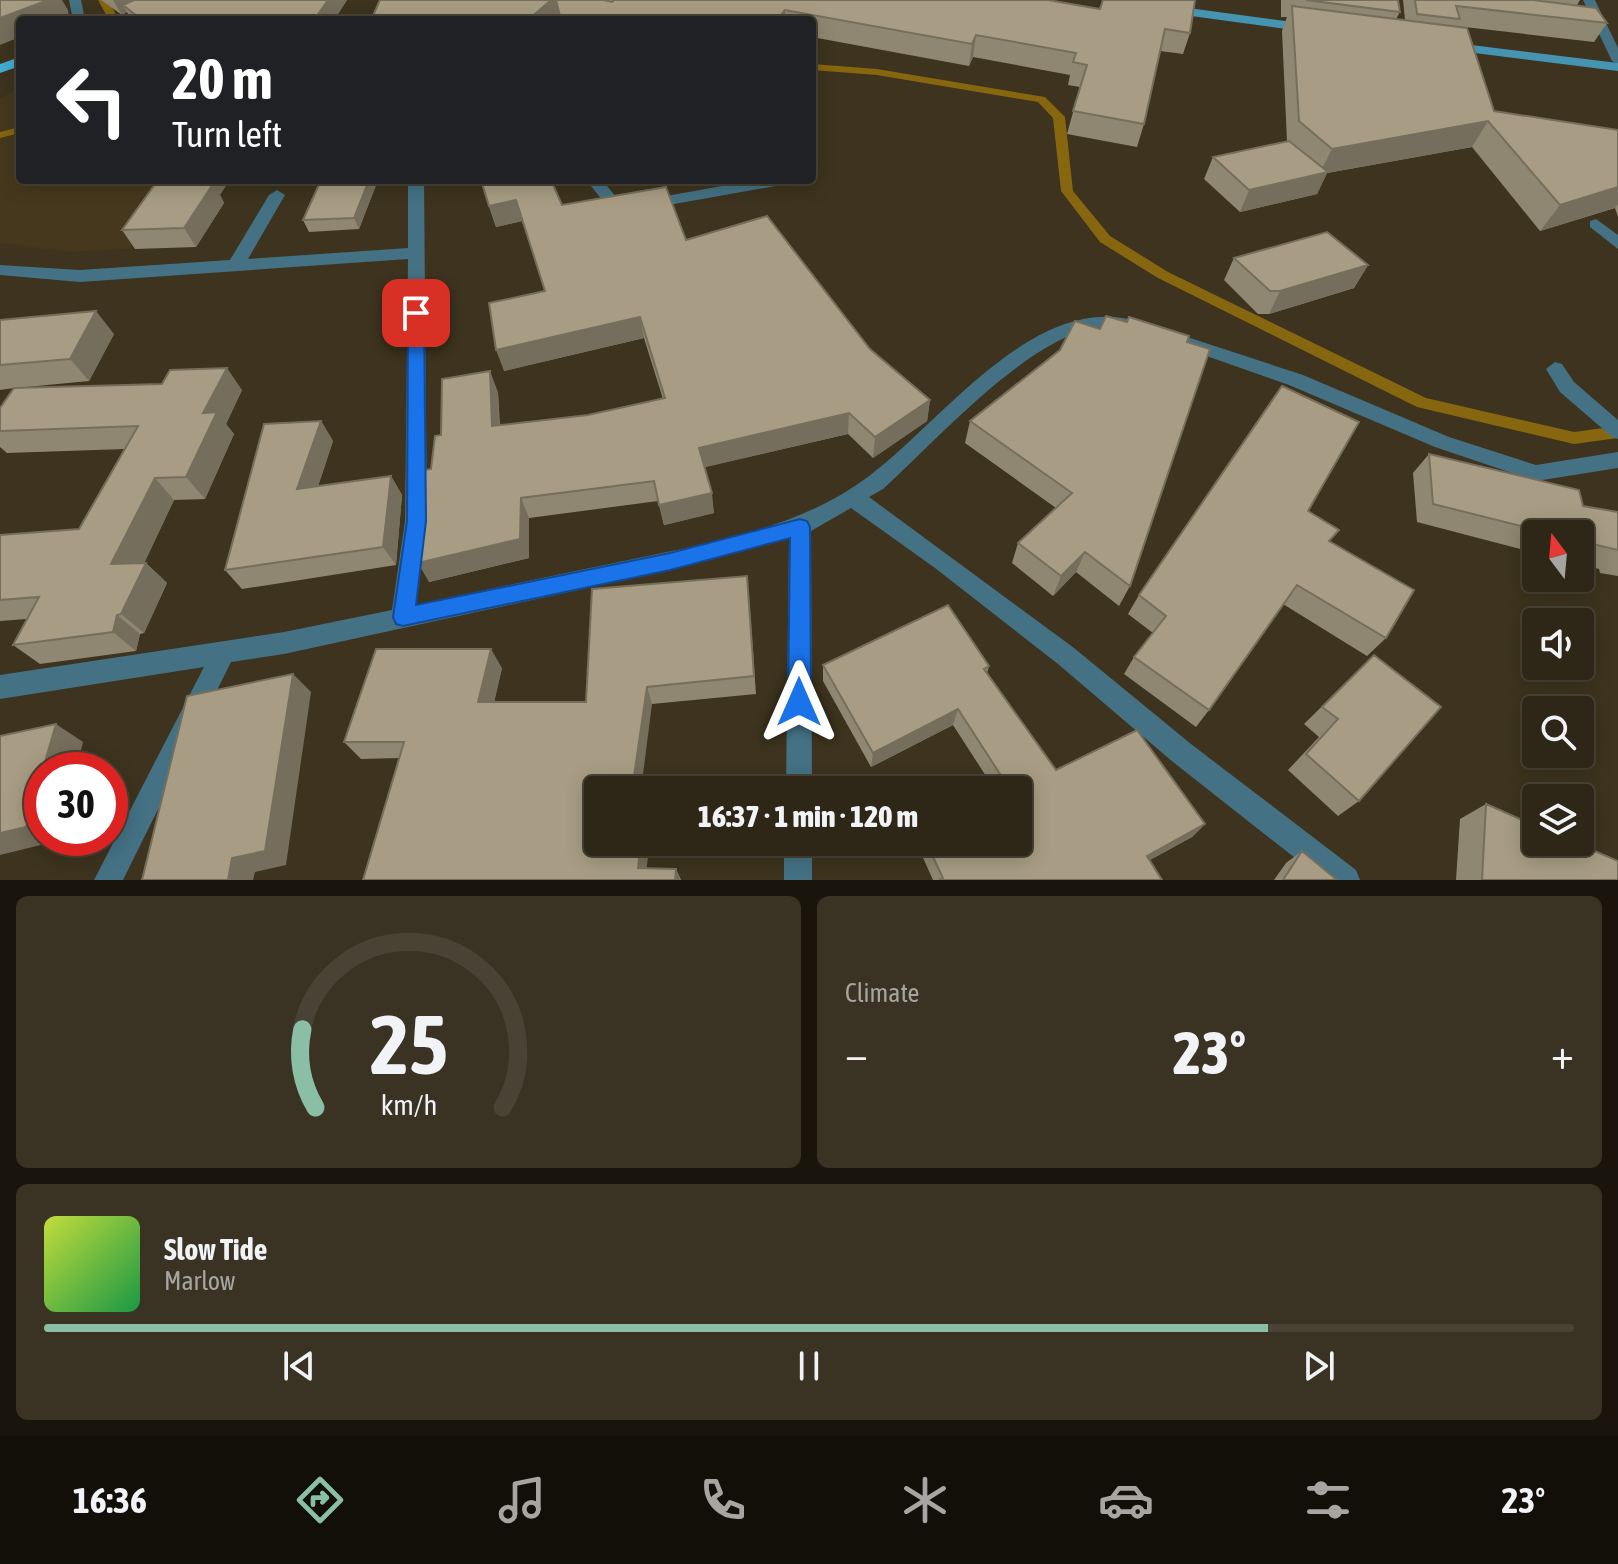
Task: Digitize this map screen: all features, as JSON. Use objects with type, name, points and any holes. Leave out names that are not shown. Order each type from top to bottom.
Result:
[{"type":"main road","points":[[133,16],[172,0]]},
{"type":"main road","points":[[1159,8],[1323,29]]},
{"type":"main road","points":[[1431,44],[1618,64]]},
{"type":"street","points":[[1589,0],[1618,64]]},
{"type":"street","points":[[1584,20],[1600,22]]},
{"type":"street","points":[[403,617],[416,521],[416,184]]},
{"type":"street","points":[[597,184],[618,209],[759,184]]},
{"type":"street","points":[[236,265],[277,195]]},
{"type":"street","points":[[1596,224],[1618,244]]},
{"type":"street","points":[[0,270],[80,276],[416,253]]},
{"type":"street","points":[[0,687],[223,653],[403,617],[670,561],[800,527],[876,483],[1004,367],[1051,338],[1093,321],[1134,325],[1296,380],[1442,442],[1536,473],[1618,460]]},
{"type":"street","points":[[1555,369],[1567,387],[1618,431]]},
{"type":"street","points":[[850,498],[868,506],[943,561],[1346,880]]},
{"type":"street","points":[[799,776],[800,527]]},
{"type":"street","points":[[108,880],[223,653]]},
{"type":"street","points":[[798,856],[798,880]]},
{"type":"shaded area","points":[[16,91],[16,184],[172,184],[130,249],[69,252],[0,243],[0,98]]},
{"type":"building","points":[[0,0],[48,0],[0,18]]},
{"type":"building","points":[[134,0],[328,0],[317,16],[137,16],[123,5]]},
{"type":"building","points":[[380,0],[551,0],[533,16],[373,16]]},
{"type":"building","points":[[556,0],[1048,0],[1100,9],[1103,0],[1195,0],[1190,33],[1165,29],[1144,124],[1073,111],[1087,65],[1073,62],[1076,53],[976,35],[972,44],[785,10],[780,16],[560,16]]},
{"type":"building","points":[[1306,0],[1398,0],[1400,12]]},
{"type":"building","points":[[1415,0],[1533,0],[1596,8],[1607,23],[1456,6],[1460,19],[1417,14]]},
{"type":"building","points":[[1292,6],[1467,28],[1494,111],[1618,130],[1618,187],[1560,205],[1488,121],[1332,149],[1299,121]]},
{"type":"building","points":[[1289,141],[1328,172],[1249,190],[1213,157]]},
{"type":"building","points":[[155,184],[213,184],[184,228],[122,230]]},
{"type":"building","points":[[319,184],[367,184],[354,218],[303,220]]},
{"type":"building","points":[[482,184],[553,184],[562,205],[666,187],[686,240],[767,216],[870,349],[930,400],[875,437],[849,413],[699,448],[712,493],[659,505],[654,481],[521,498],[520,539],[418,563],[420,540],[413,541],[419,471],[431,469],[435,436],[441,435],[442,379],[490,371],[492,426],[588,415],[665,398],[640,317],[496,350],[489,303],[545,291],[516,200],[489,206]]},
{"type":"building","points":[[1327,232],[1368,265],[1280,291],[1270,291],[1234,258]]},
{"type":"building","points":[[96,311],[70,359],[0,365],[0,320]]},
{"type":"building","points":[[1106,316],[1127,322],[1129,317],[1189,336],[1187,342],[1210,349],[1130,586],[1085,552],[1061,576],[1018,543],[1072,493],[970,421],[1060,350],[1075,321],[1100,329]]},
{"type":"building","points":[[227,368],[203,413],[217,412],[186,477],[155,478],[111,564],[146,563],[121,614],[117,615],[113,632],[13,645],[39,597],[0,600],[0,535],[79,529],[138,426],[0,431],[0,408],[14,388],[162,384],[170,370]]},
{"type":"building","points":[[1282,386],[1359,422],[1308,511],[1339,530],[1329,541],[1414,590],[1386,638],[1297,585],[1209,710],[1134,657],[1166,616],[1139,595]]},
{"type":"building","points":[[321,421],[297,489],[391,476],[383,547],[225,570],[264,424]]},
{"type":"building","points":[[1429,454],[1579,490],[1583,506],[1618,512],[1618,550],[1594,544],[1594,520],[1522,520],[1522,526],[1433,504]]},
{"type":"building","points":[[747,576],[754,676],[647,687],[634,776],[584,776],[584,856],[639,856],[638,868],[676,869],[675,880],[363,880],[404,742],[344,742],[376,649],[491,649],[478,702],[586,702],[592,589]]},
{"type":"building","points":[[948,605],[989,666],[984,669],[1056,770],[1137,730],[1205,824],[1147,856],[1162,880],[939,880],[943,878],[933,856],[1032,856],[1032,776],[1001,776],[958,709],[873,753],[823,665]]},
{"type":"building","points":[[1374,655],[1441,707],[1359,801],[1306,754],[1338,719],[1322,707]]},
{"type":"building","points":[[293,674],[265,851],[232,858],[228,880],[142,880],[187,696]]},
{"type":"building","points":[[56,724],[48,752],[24,752],[24,827],[0,833],[0,736]]},
{"type":"building","points":[[1486,804],[1522,820],[1522,856],[1594,856],[1594,851],[1618,861],[1618,880],[1482,880]]},
{"type":"building","points":[[1302,851],[1337,880],[1283,880]]},
{"type":"waterway","points":[[103,0],[112,16]]},
{"type":"waterway","points":[[816,67],[877,72],[1041,99],[1059,117],[1067,191],[1105,239],[1163,275],[1422,403],[1574,438],[1618,432]]},
{"type":"waterway","points":[[0,135],[16,131]]},
{"type":"route","points":[[416,313],[416,521],[403,617],[670,561],[800,527],[799,702]]}]
